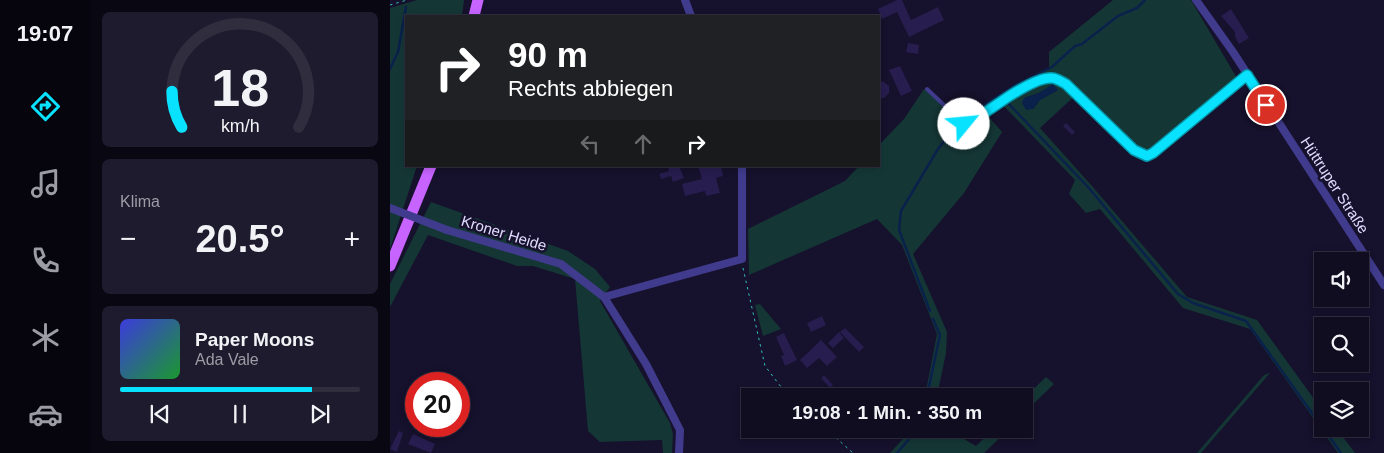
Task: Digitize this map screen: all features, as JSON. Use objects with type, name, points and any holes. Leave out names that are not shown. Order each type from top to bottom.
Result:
[{"type":"main road","points":[[390,266],[430,167]]},
{"type":"street","points":[[685,0],[691,15]]},
{"type":"street","name":"Hüttruper Straße","points":[[1196,0],[1384,285]]},
{"type":"street","points":[[604,297],[742,259],[742,167]]},
{"type":"street","name":"Kroner Heide","points":[[390,208],[447,230],[561,264],[604,297],[646,364],[680,430],[679,453]]},
{"type":"lane","points":[[927,88],[964,124],[969,125],[1022,89],[1043,79],[1053,78],[1066,84],[1134,150],[1147,156],[1247,75]]},
{"type":"path","points":[[390,5],[407,0]]},
{"type":"path","points":[[742,259],[765,366],[782,388]]},
{"type":"path","points":[[836,438],[853,453]]},
{"type":"green space","points":[[417,0],[464,0],[462,15],[405,15],[405,167],[417,167],[390,249],[390,8]]},
{"type":"green space","points":[[1113,0],[1191,0],[1238,80],[1147,158],[1079,92],[1040,128],[1187,297],[1257,320],[1314,399],[1314,419],[1250,329],[1183,308],[1100,209],[1086,213],[1069,194],[1075,180],[1001,103],[1049,68],[1049,52]],"holes":[[[1052,85],[1058,90],[1040,100],[1033,109],[1024,98],[1039,93]]]},
{"type":"green space","points":[[924,89],[962,114],[982,109],[1002,132],[964,193],[913,254],[947,332],[946,353],[939,388],[927,388],[937,334],[902,245],[877,219],[749,275],[748,229],[845,181],[858,167],[880,167],[880,144],[904,119]]},
{"type":"green space","points":[[431,202],[568,251],[595,269],[610,287],[600,301],[670,423],[673,434],[672,453],[663,453],[662,440],[600,442],[588,431],[575,279],[533,266],[517,266],[428,235],[390,307],[390,284]]},
{"type":"green space","points":[[760,304],[781,329],[763,336],[755,305]]},
{"type":"green space","points":[[1270,373],[1201,453],[1197,453],[1264,375]]},
{"type":"green space","points":[[1046,377],[1054,384],[1033,404],[1033,389]]},
{"type":"green space","points":[[1327,437],[1343,437],[1355,453],[1338,453]]},
{"type":"green space","points":[[904,438],[962,438],[976,446],[984,438],[1000,438],[984,453],[890,453]]},
{"type":"water","points":[[1053,84],[1058,90],[1040,100],[1033,109],[1026,110],[1022,103],[1024,98],[1039,93]]},
{"type":"building","points":[[897,0],[902,0],[911,20],[938,7],[944,20],[909,37],[897,12],[882,19],[878,9]]},
{"type":"building","points":[[1231,9],[1249,38],[1239,44],[1235,37],[1235,32],[1221,16]]},
{"type":"building","points":[[908,43],[919,45],[918,54],[906,52]]},
{"type":"building","points":[[900,66],[912,91],[901,96],[889,70]]},
{"type":"building","points":[[880,81],[889,86],[889,93],[884,98],[880,98]]},
{"type":"building","points":[[1066,123],[1075,132],[1072,135],[1063,126]]},
{"type":"building","points":[[668,167],[679,167],[684,178],[673,182],[671,176],[661,179],[659,174],[669,171]]},
{"type":"building","points":[[698,167],[721,167],[723,176],[716,178],[720,193],[706,196],[705,191],[685,196],[682,184],[702,179]]},
{"type":"building","points":[[822,316],[826,325],[811,332],[807,323]]},
{"type":"building","points":[[845,328],[864,347],[859,352],[840,332]]},
{"type":"building","points":[[839,332],[844,338],[833,348],[828,343]]},
{"type":"building","points":[[784,333],[797,360],[785,366],[781,356],[784,355],[776,337]]},
{"type":"building","points":[[821,340],[837,357],[827,366],[819,358],[807,368],[800,360]]},
{"type":"building","points":[[824,375],[833,385],[830,388],[821,378]]},
{"type":"building","points":[[399,431],[403,433],[397,452],[390,449]]},
{"type":"building","points":[[412,437],[420,437],[435,444],[431,453],[408,444]]},
{"type":"waterway","points":[[964,118],[1017,84],[1052,67],[1075,46],[1082,44],[1118,16],[1137,8],[1145,0]]},
{"type":"waterway","points":[[390,69],[398,52],[406,7]]},
{"type":"waterway","points":[[1007,102],[1088,187],[1178,294],[1193,303],[1246,321],[1314,416]]},
{"type":"waterway","points":[[930,311],[899,230],[901,211],[938,149],[958,123]]},
{"type":"waterway","points":[[929,388],[940,335],[933,319]]},
{"type":"waterway","points":[[1330,437],[1341,453]]},
{"type":"waterway","points":[[897,453],[910,438]]},
{"type":"route","points":[[964,124],[969,125],[978,117],[1022,89],[1043,79],[1053,78],[1066,84],[1134,150],[1147,156],[1247,75],[1266,105]]}]
